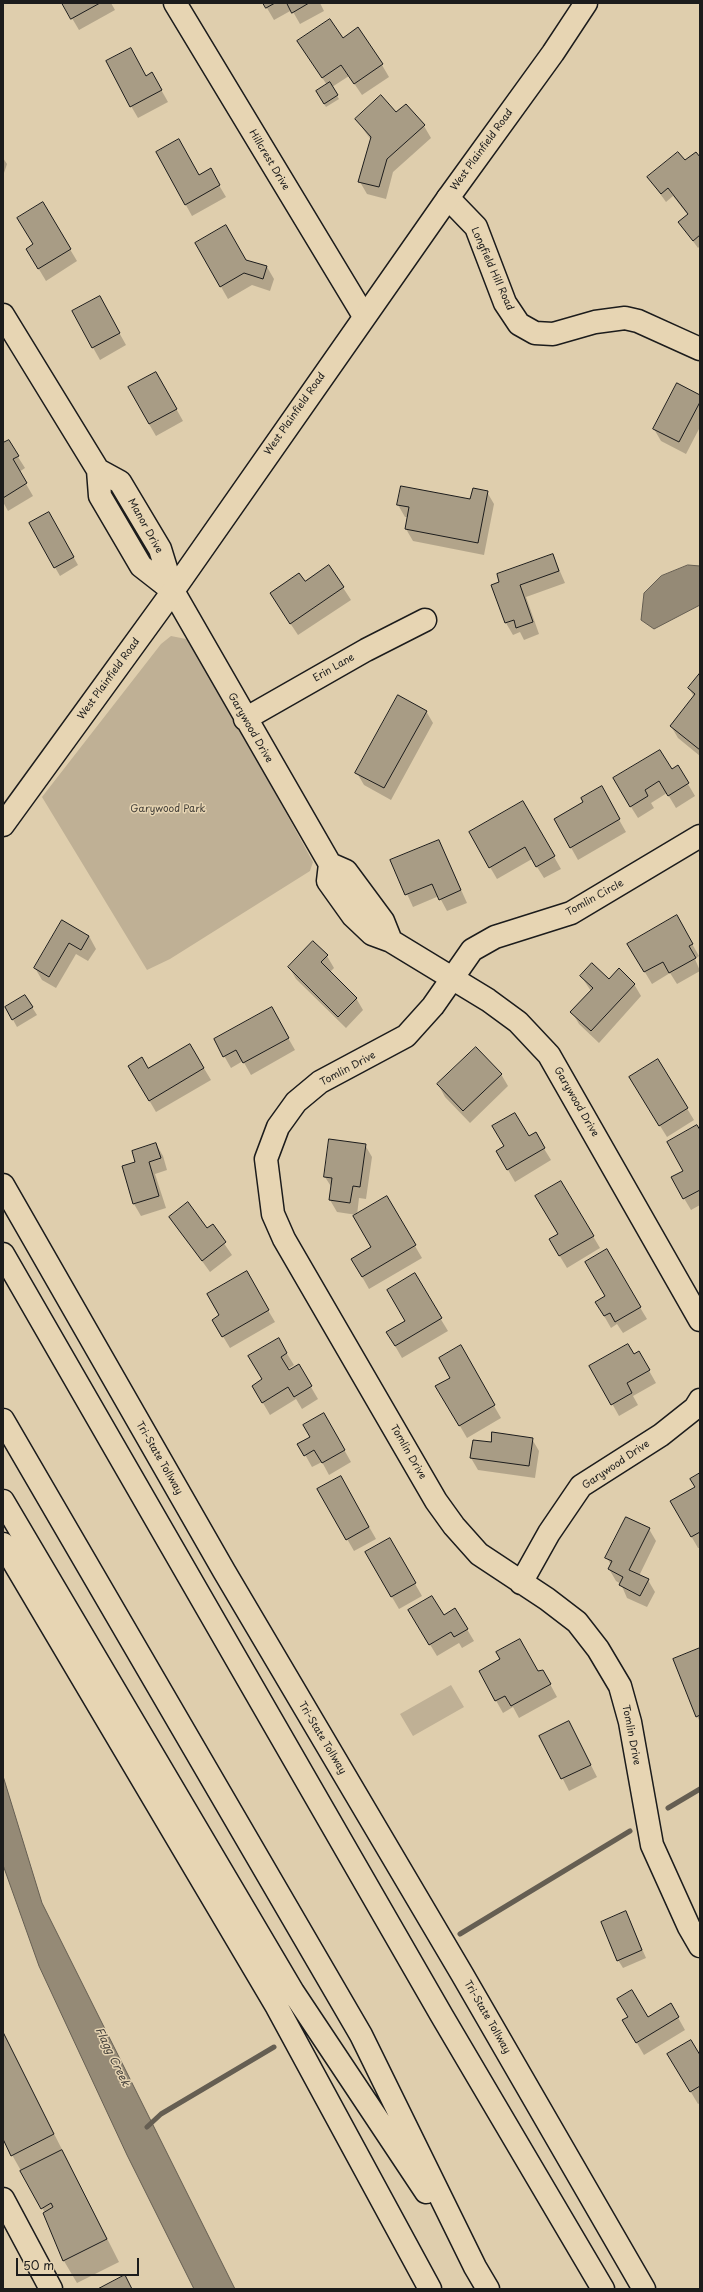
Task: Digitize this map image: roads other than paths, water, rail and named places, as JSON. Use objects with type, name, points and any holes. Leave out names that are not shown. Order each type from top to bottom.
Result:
[{"type":"main road","name":"Hillcrest Drive","points":[[175,3],[364,316]]},
{"type":"main road","name":"West Plainfield Road","points":[[3,825],[173,591],[364,316],[553,53],[586,3]]},
{"type":"main road","name":"Longfield Hill Road","points":[[448,198],[476,227],[505,303],[519,324],[535,333],[553,334],[595,322],[625,318],[638,321],[700,349]]},
{"type":"main road","name":"Manor Drive","points":[[3,315],[98,470],[120,482],[160,549],[173,591]]},
{"type":"main road","name":"Garywood Drive","points":[[173,591],[245,719],[330,864],[346,871],[383,922],[391,941],[488,1000],[518,1022],[549,1055],[700,1320]]},
{"type":"main road","name":"Erin Lane","points":[[245,719],[366,650],[425,620]]},
{"type":"main road","name":"Tomlin Circle","points":[[450,978],[472,950],[495,937],[570,913],[700,836]]},
{"type":"main road","name":"Tomlin Drive","points":[[450,978],[433,1006],[406,1036],[320,1082],[296,1102],[278,1127],[266,1159],[268,1188],[273,1214],[284,1239],[436,1501],[454,1526],[478,1554],[547,1599],[577,1622],[598,1649],[620,1686],[630,1722],[652,1845],[689,1927],[700,1946]]},
{"type":"main road","name":"Tri-State Tollway","points":[[3,1185],[228,1578],[462,1974],[644,2289]]},
{"type":"main road","points":[[3,1254],[438,2010],[603,2289]]},
{"type":"main road","name":"Garywood Drive","points":[[521,1583],[549,1533],[581,1486],[661,1435],[694,1408],[700,1400]]},
{"type":"main road","points":[[3,1420],[361,2035],[475,2267]]},
{"type":"main road","points":[[3,1501],[293,1992],[475,2267],[488,2289]]},
{"type":"main road","points":[[3,1544],[277,2007],[430,2289]]},
{"type":"main road","points":[[3,2199],[51,2289]]},
{"type":"water","points":[[688,565],[700,566],[700,605],[654,629],[641,620],[644,593],[661,576]]},
{"type":"water","name":"Flagg Creek","points":[[3,1776],[42,1903],[235,2289],[194,2289],[127,2155],[39,1966],[3,1865]]},
{"type":"waterway","points":[[668,1808],[700,1789]]},
{"type":"waterway","points":[[460,1934],[630,1831]]},
{"type":"waterway","points":[[147,2127],[161,2114],[274,2047]]},
{"type":"park label","name":"Garywood Park","points":[[168,809]]}]
